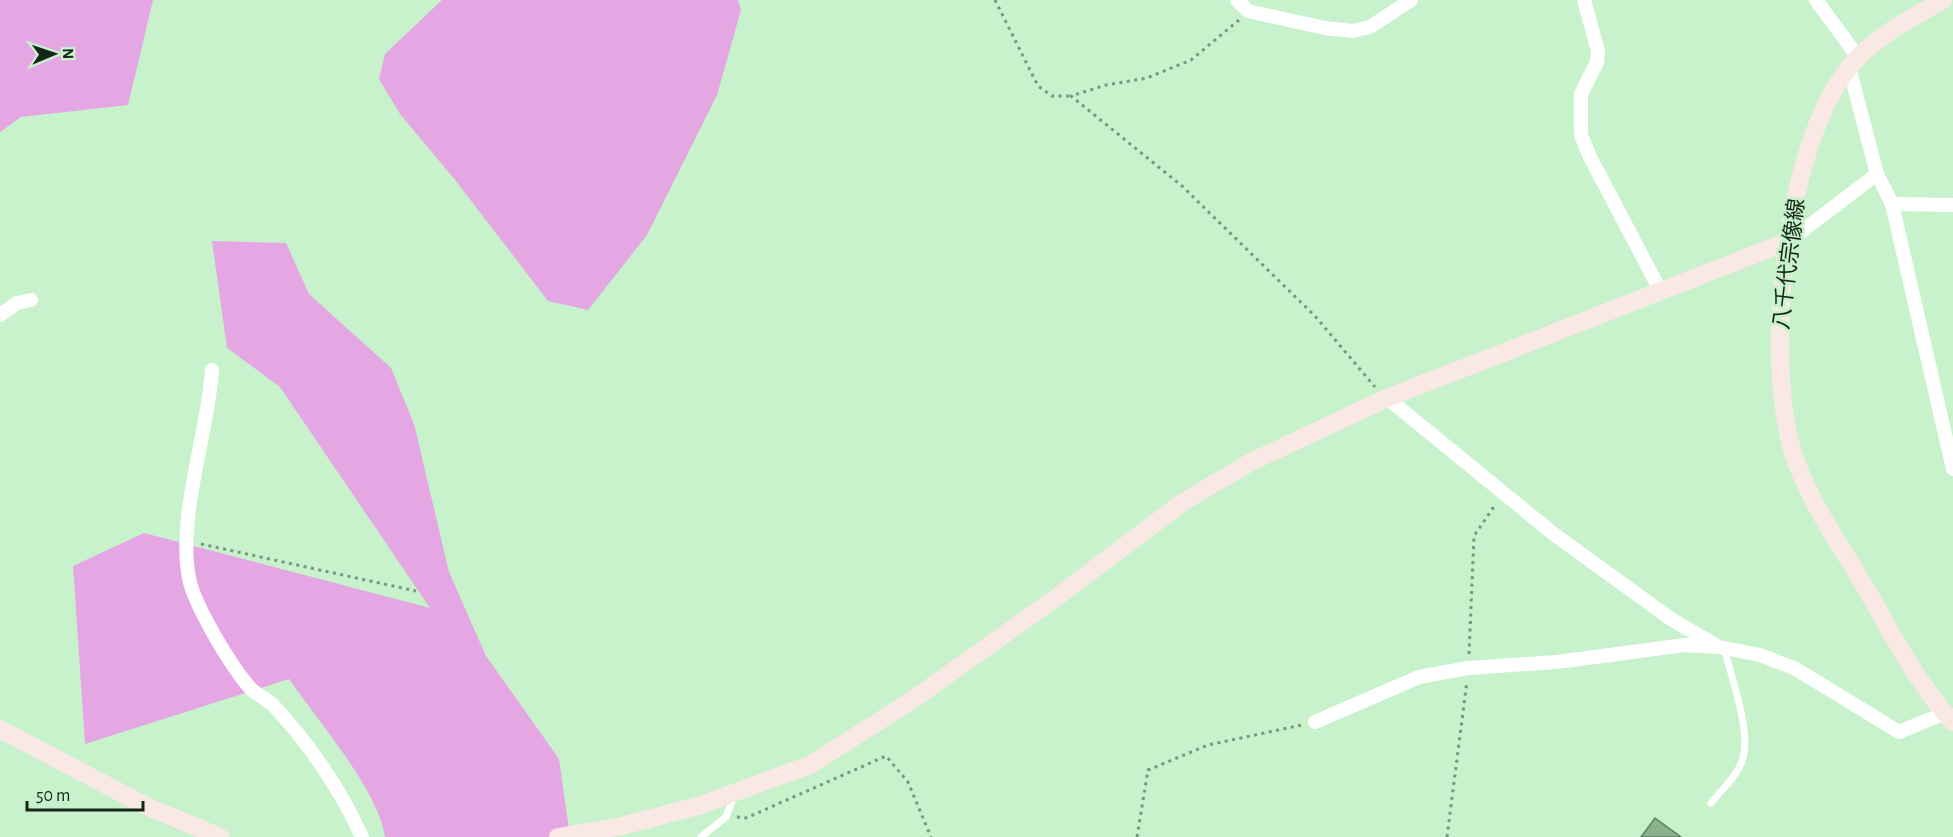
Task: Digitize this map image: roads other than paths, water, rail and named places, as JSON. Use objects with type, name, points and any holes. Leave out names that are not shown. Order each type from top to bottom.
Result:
[{"type":"street","points":[[1238,0],[1248,11],[1325,28],[1353,31],[1370,27],[1412,0]]},
{"type":"street","points":[[1584,0],[1598,51],[1597,62],[1581,94],[1581,135],[1590,157],[1661,292]]},
{"type":"street","points":[[1816,0],[1854,62],[1877,174],[1892,204],[1947,410],[1953,469]]},
{"type":"street","name":"八千代宗像線","points":[[1943,0],[1882,35],[1854,62],[1826,103],[1804,159],[1789,241],[1779,317],[1781,396],[1792,450],[1813,499],[1914,669],[1951,719]]},
{"type":"street","points":[[558,837],[622,826],[735,793],[812,764],[915,698],[1057,597],[1183,502],[1251,462],[1387,398],[1789,241],[1877,174]]},
{"type":"street","points":[[1892,204],[1953,206]]},
{"type":"street","points":[[0,315],[17,303],[31,300]]},
{"type":"street","points":[[212,370],[210,406],[192,499],[188,541],[189,578],[206,620],[251,689],[272,704],[311,754],[349,809],[362,837]]},
{"type":"street","points":[[1387,398],[1555,535],[1671,619],[1722,647]]},
{"type":"street","points":[[1315,722],[1419,677],[1468,668],[1557,662],[1685,645],[1722,647],[1760,655],[1796,669],[1899,732],[1951,719]]},
{"type":"street","points":[[0,729],[146,806],[210,836]]},
{"type":"lane","points":[[1711,803],[1736,773],[1744,757],[1744,734],[1722,647]]},
{"type":"lane","points":[[701,837],[726,817],[735,793]]}]
